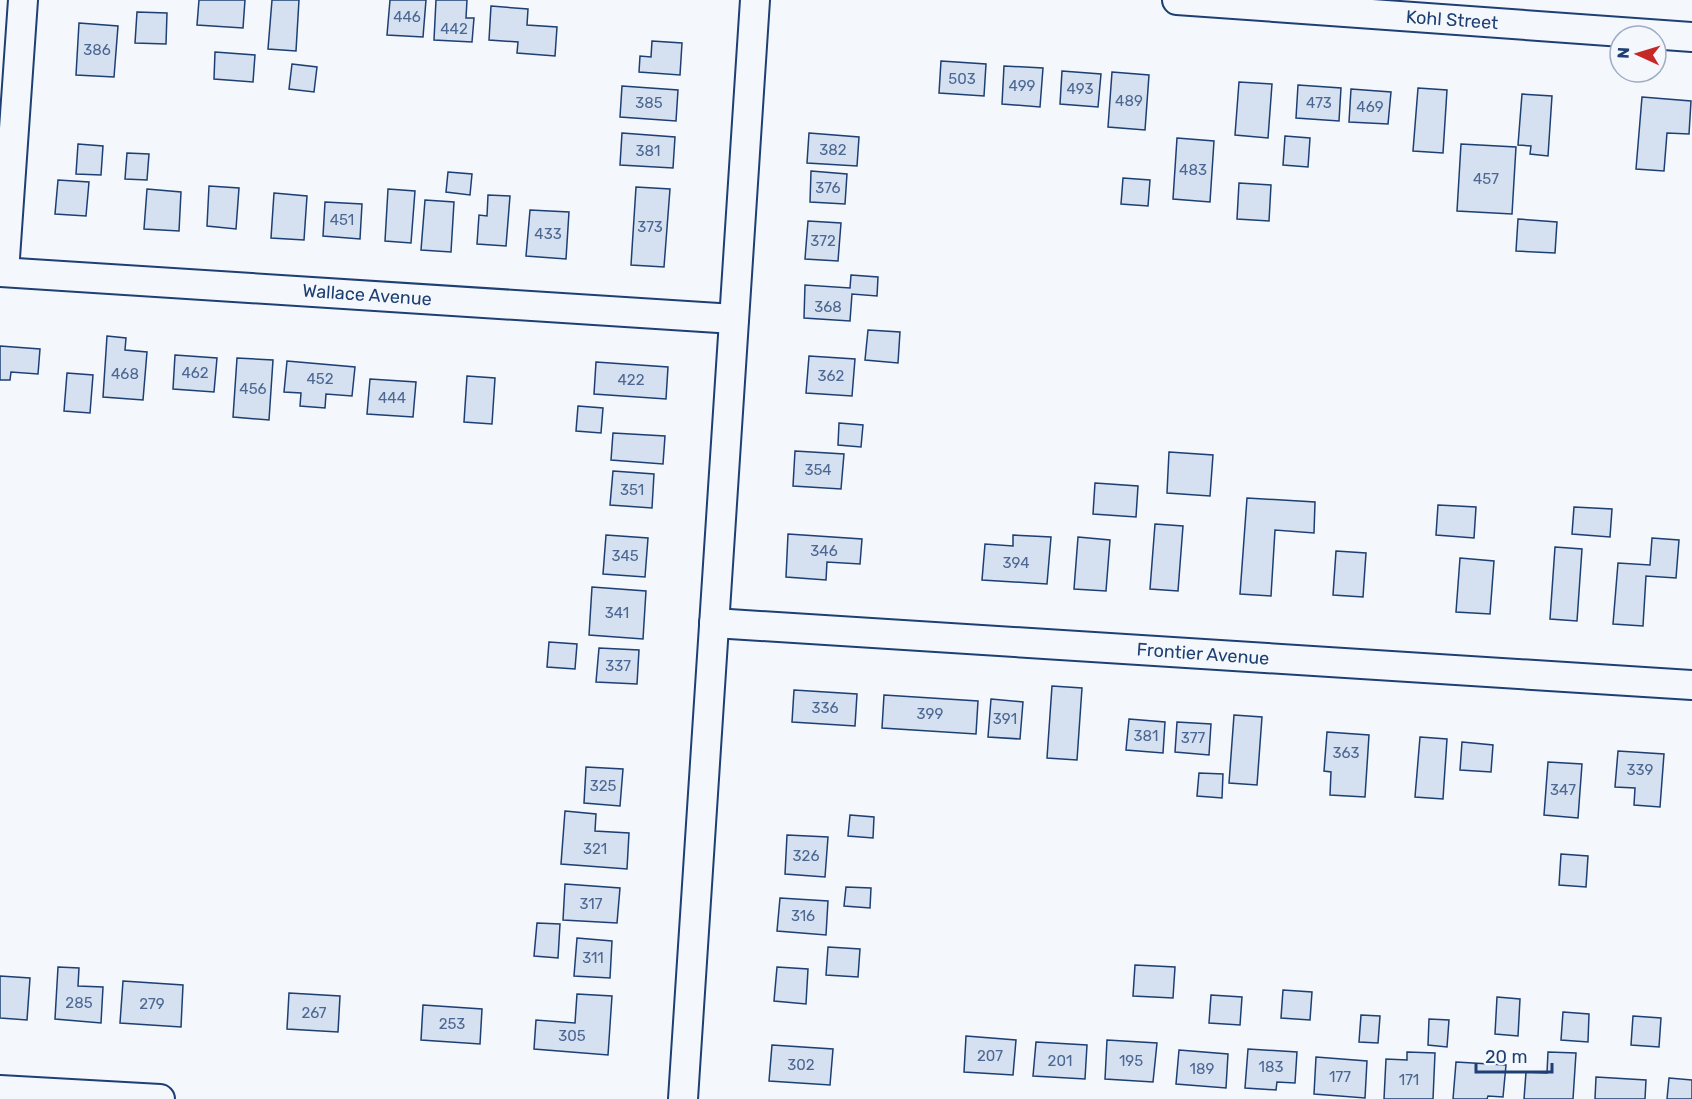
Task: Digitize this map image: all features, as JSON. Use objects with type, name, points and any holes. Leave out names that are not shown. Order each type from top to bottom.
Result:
[{"type":"street","points":[[2,272],[23,0]]},
{"type":"street","points":[[683,1099],[755,0]]},
{"type":"street","name":"Kohl Street","points":[[1177,0],[1692,37]]},
{"type":"street","name":"Wallace Avenue","points":[[2,272],[734,319]]},
{"type":"street","name":"Frontier Avenue","points":[[714,623],[1692,685]]},
{"type":"street","points":[[0,1090],[160,1099]]},
{"type":"building","points":[[199,0],[245,0],[243,28],[197,25]]},
{"type":"building","points":[[272,0],[299,0],[296,51],[268,49]]},
{"type":"building","points":[[390,0],[426,0],[423,37],[387,35]]},
{"type":"building","points":[[436,0],[467,0],[466,18],[474,18],[472,42],[434,40]]},
{"type":"building","points":[[491,6],[528,9],[527,25],[557,27],[555,56],[517,53],[518,42],[489,40]]},
{"type":"building","points":[[137,12],[167,13],[166,44],[135,43]]},
{"type":"building","points":[[79,23],[118,26],[114,77],[76,75]]},
{"type":"building","points":[[652,41],[682,43],[680,75],[639,72],[640,56],[651,57]]},
{"type":"building","points":[[215,52],[255,55],[253,82],[214,79]]},
{"type":"building","points":[[941,61],[986,64],[984,96],[939,93]]},
{"type":"building","points":[[292,64],[317,67],[314,92],[289,89]]},
{"type":"building","points":[[1004,66],[1043,68],[1040,107],[1002,104]]},
{"type":"building","points":[[1062,71],[1101,74],[1098,107],[1060,104]]},
{"type":"building","points":[[1112,72],[1149,75],[1145,130],[1108,127]]},
{"type":"building","points":[[1239,82],[1272,84],[1268,138],[1235,135]]},
{"type":"building","points":[[1298,85],[1341,88],[1339,121],[1296,118]]},
{"type":"building","points":[[622,86],[678,90],[676,121],[620,117]]},
{"type":"building","points":[[1418,88],[1447,90],[1443,153],[1413,151]]},
{"type":"building","points":[[1351,89],[1391,92],[1388,124],[1349,122]]},
{"type":"building","points":[[1522,94],[1552,96],[1548,156],[1530,154],[1531,146],[1518,145]]},
{"type":"building","points":[[1642,97],[1691,101],[1689,134],[1667,133],[1664,171],[1636,169]]},
{"type":"building","points":[[622,133],[675,137],[673,168],[620,165]]},
{"type":"building","points":[[809,133],[859,137],[857,166],[807,163]]},
{"type":"building","points":[[1285,136],[1310,138],[1308,167],[1283,165]]},
{"type":"building","points":[[1177,138],[1214,141],[1210,202],[1173,199]]},
{"type":"building","points":[[78,144],[103,146],[101,175],[76,174]]},
{"type":"building","points":[[1461,144],[1516,147],[1512,214],[1457,211]]},
{"type":"building","points":[[127,153],[149,154],[147,180],[125,179]]},
{"type":"building","points":[[811,171],[847,174],[845,204],[810,202]]},
{"type":"building","points":[[448,172],[472,174],[470,195],[446,192]]},
{"type":"building","points":[[1123,178],[1150,180],[1148,206],[1121,204]]},
{"type":"building","points":[[58,180],[89,182],[86,216],[55,214]]},
{"type":"building","points":[[1239,183],[1271,185],[1269,221],[1237,219]]},
{"type":"building","points":[[209,186],[239,188],[236,229],[207,226]]},
{"type":"building","points":[[636,187],[670,189],[664,267],[631,265]]},
{"type":"building","points":[[147,189],[181,192],[179,231],[144,229]]},
{"type":"building","points":[[388,189],[415,191],[411,243],[385,241]]},
{"type":"building","points":[[274,193],[307,196],[304,240],[271,238]]},
{"type":"building","points":[[488,195],[510,196],[506,246],[477,244],[479,215],[487,216]]},
{"type":"building","points":[[425,200],[454,202],[451,252],[421,250]]},
{"type":"building","points":[[325,202],[362,204],[360,239],[323,236]]},
{"type":"building","points":[[530,210],[569,212],[566,259],[526,256]]},
{"type":"building","points":[[1518,219],[1557,222],[1555,253],[1516,251]]},
{"type":"building","points":[[808,221],[841,223],[838,261],[805,259]]},
{"type":"building","points":[[851,275],[878,277],[877,296],[852,294],[850,321],[804,318],[805,285],[850,288]]},
{"type":"building","points":[[868,330],[900,332],[898,363],[865,360]]},
{"type":"building","points":[[107,336],[126,338],[125,350],[147,352],[143,400],[103,397]]},
{"type":"building","points":[[0,346],[40,349],[38,374],[11,372],[10,380],[0,380]]},
{"type":"building","points":[[175,355],[217,358],[214,392],[173,389]]},
{"type":"building","points":[[809,356],[855,359],[852,396],[806,393]]},
{"type":"building","points":[[237,358],[273,360],[269,420],[233,417]]},
{"type":"building","points":[[287,361],[355,367],[352,396],[326,394],[325,408],[300,406],[301,393],[284,392]]},
{"type":"building","points":[[596,362],[668,367],[666,399],[594,394]]},
{"type":"building","points":[[67,373],[93,375],[90,413],[64,411]]},
{"type":"building","points":[[467,376],[495,378],[492,424],[464,422]]},
{"type":"building","points":[[370,379],[416,382],[413,417],[367,414]]},
{"type":"building","points":[[578,406],[603,408],[601,433],[576,431]]},
{"type":"building","points":[[839,423],[863,425],[861,447],[838,445]]},
{"type":"building","points":[[613,433],[665,436],[663,464],[611,460]]},
{"type":"building","points":[[795,451],[844,454],[841,489],[793,486]]},
{"type":"building","points":[[1169,452],[1213,455],[1210,496],[1167,493]]},
{"type":"building","points":[[613,471],[654,474],[652,508],[610,505]]},
{"type":"building","points":[[1095,483],[1138,486],[1136,517],[1093,514]]},
{"type":"building","points":[[1247,498],[1315,502],[1314,533],[1275,530],[1271,596],[1240,594]]},
{"type":"building","points":[[1438,505],[1476,507],[1474,538],[1436,535]]},
{"type":"building","points":[[1574,507],[1612,509],[1610,537],[1572,534]]},
{"type":"building","points":[[1155,524],[1183,526],[1178,591],[1150,589]]},
{"type":"building","points":[[788,534],[862,539],[860,564],[827,562],[826,580],[786,577]]},
{"type":"building","points":[[606,535],[648,538],[645,577],[603,574]]},
{"type":"building","points":[[1013,535],[1051,537],[1047,584],[982,580],[985,544],[1013,546]]},
{"type":"building","points":[[1078,537],[1110,540],[1106,591],[1074,589]]},
{"type":"building","points":[[1652,538],[1679,540],[1676,578],[1646,576],[1643,626],[1613,624],[1618,563],[1650,565]]},
{"type":"building","points":[[1555,547],[1582,549],[1577,621],[1550,619]]},
{"type":"building","points":[[1336,551],[1366,553],[1363,597],[1333,595]]},
{"type":"building","points":[[1460,558],[1494,561],[1490,614],[1456,612]]},
{"type":"building","points":[[592,587],[646,591],[643,639],[589,635]]},
{"type":"building","points":[[549,642],[577,644],[575,669],[547,667]]},
{"type":"building","points":[[599,648],[639,650],[637,684],[596,682]]},
{"type":"building","points":[[1052,686],[1082,688],[1077,760],[1047,758]]},
{"type":"building","points":[[794,690],[857,694],[855,726],[792,722]]},
{"type":"building","points":[[884,695],[978,701],[976,734],[882,728]]},
{"type":"building","points":[[991,699],[1023,702],[1020,739],[988,737]]},
{"type":"building","points":[[1234,715],[1262,717],[1257,785],[1229,783]]},
{"type":"building","points":[[1129,719],[1165,722],[1163,753],[1126,750]]},
{"type":"building","points":[[1177,722],[1211,724],[1209,755],[1175,752]]},
{"type":"building","points":[[1327,732],[1369,735],[1365,797],[1330,795],[1331,772],[1324,771]]},
{"type":"building","points":[[1420,737],[1447,739],[1443,799],[1415,797]]},
{"type":"building","points":[[1462,742],[1493,745],[1491,772],[1460,770]]},
{"type":"building","points":[[1618,751],[1664,754],[1660,807],[1634,805],[1635,788],[1615,787]]},
{"type":"building","points":[[1548,762],[1582,764],[1578,818],[1544,815]]},
{"type":"building","points":[[586,767],[623,769],[620,806],[584,803]]},
{"type":"building","points":[[1199,773],[1223,774],[1222,798],[1197,796]]},
{"type":"building","points":[[565,811],[596,814],[595,831],[629,833],[627,869],[561,864]]},
{"type":"building","points":[[850,815],[874,817],[873,838],[848,836]]},
{"type":"building","points":[[787,835],[828,837],[825,877],[785,874]]},
{"type":"building","points":[[1561,854],[1588,856],[1586,887],[1559,885]]},
{"type":"building","points":[[565,884],[620,888],[617,923],[563,920]]},
{"type":"building","points":[[846,887],[871,888],[870,908],[844,906]]},
{"type":"building","points":[[780,898],[828,901],[826,935],[777,931]]},
{"type":"building","points":[[537,923],[560,924],[558,958],[534,956]]},
{"type":"building","points":[[577,938],[612,941],[610,978],[574,976]]},
{"type":"building","points":[[828,947],[860,949],[858,977],[826,975]]},
{"type":"building","points":[[1135,965],[1175,967],[1173,998],[1133,996]]},
{"type":"building","points":[[58,967],[79,968],[78,986],[103,987],[101,1023],[55,1019]]},
{"type":"building","points":[[777,967],[808,969],[806,1004],[774,1001]]},
{"type":"building","points":[[0,976],[30,978],[27,1020],[0,1018]]},
{"type":"building","points":[[123,981],[183,985],[181,1027],[120,1023]]},
{"type":"building","points":[[1283,990],[1312,992],[1310,1020],[1281,1018]]},
{"type":"building","points":[[289,993],[340,996],[338,1032],[287,1029]]},
{"type":"building","points":[[577,994],[612,996],[608,1055],[534,1049],[536,1020],[575,1023]]},
{"type":"building","points":[[1211,995],[1242,997],[1240,1025],[1209,1023]]},
{"type":"building","points":[[1497,997],[1520,999],[1518,1036],[1495,1034]]},
{"type":"building","points":[[423,1005],[482,1009],[480,1044],[421,1040]]},
{"type":"building","points":[[1563,1012],[1589,1014],[1588,1042],[1561,1040]]},
{"type":"building","points":[[1361,1015],[1380,1016],[1378,1043],[1359,1042]]},
{"type":"building","points":[[1633,1016],[1661,1018],[1659,1047],[1631,1045]]},
{"type":"building","points":[[1429,1019],[1449,1020],[1447,1047],[1428,1045]]},
{"type":"building","points":[[966,1036],[1016,1040],[1013,1075],[964,1072]]},
{"type":"building","points":[[1107,1040],[1157,1043],[1153,1082],[1105,1079]]},
{"type":"building","points":[[1036,1042],[1087,1045],[1085,1079],[1033,1076]]},
{"type":"building","points":[[772,1045],[833,1049],[830,1085],[769,1081]]},
{"type":"building","points":[[1248,1049],[1297,1052],[1295,1083],[1277,1082],[1276,1090],[1245,1088]]},
{"type":"building","points":[[1179,1050],[1228,1054],[1226,1088],[1176,1084]]},
{"type":"building","points":[[1407,1052],[1435,1053],[1433,1099],[1384,1099],[1386,1059],[1407,1060]]},
{"type":"building","points":[[1548,1052],[1576,1053],[1573,1099],[1524,1099],[1526,1072],[1547,1073]]},
{"type":"building","points":[[1316,1057],[1367,1061],[1365,1098],[1314,1094]]},
{"type":"building","points":[[1456,1062],[1506,1065],[1503,1097],[1453,1099]]},
{"type":"building","points":[[1596,1077],[1646,1080],[1645,1099],[1595,1099]]},
{"type":"building","points":[[1669,1078],[1692,1080],[1692,1099],[1667,1099]]}]
